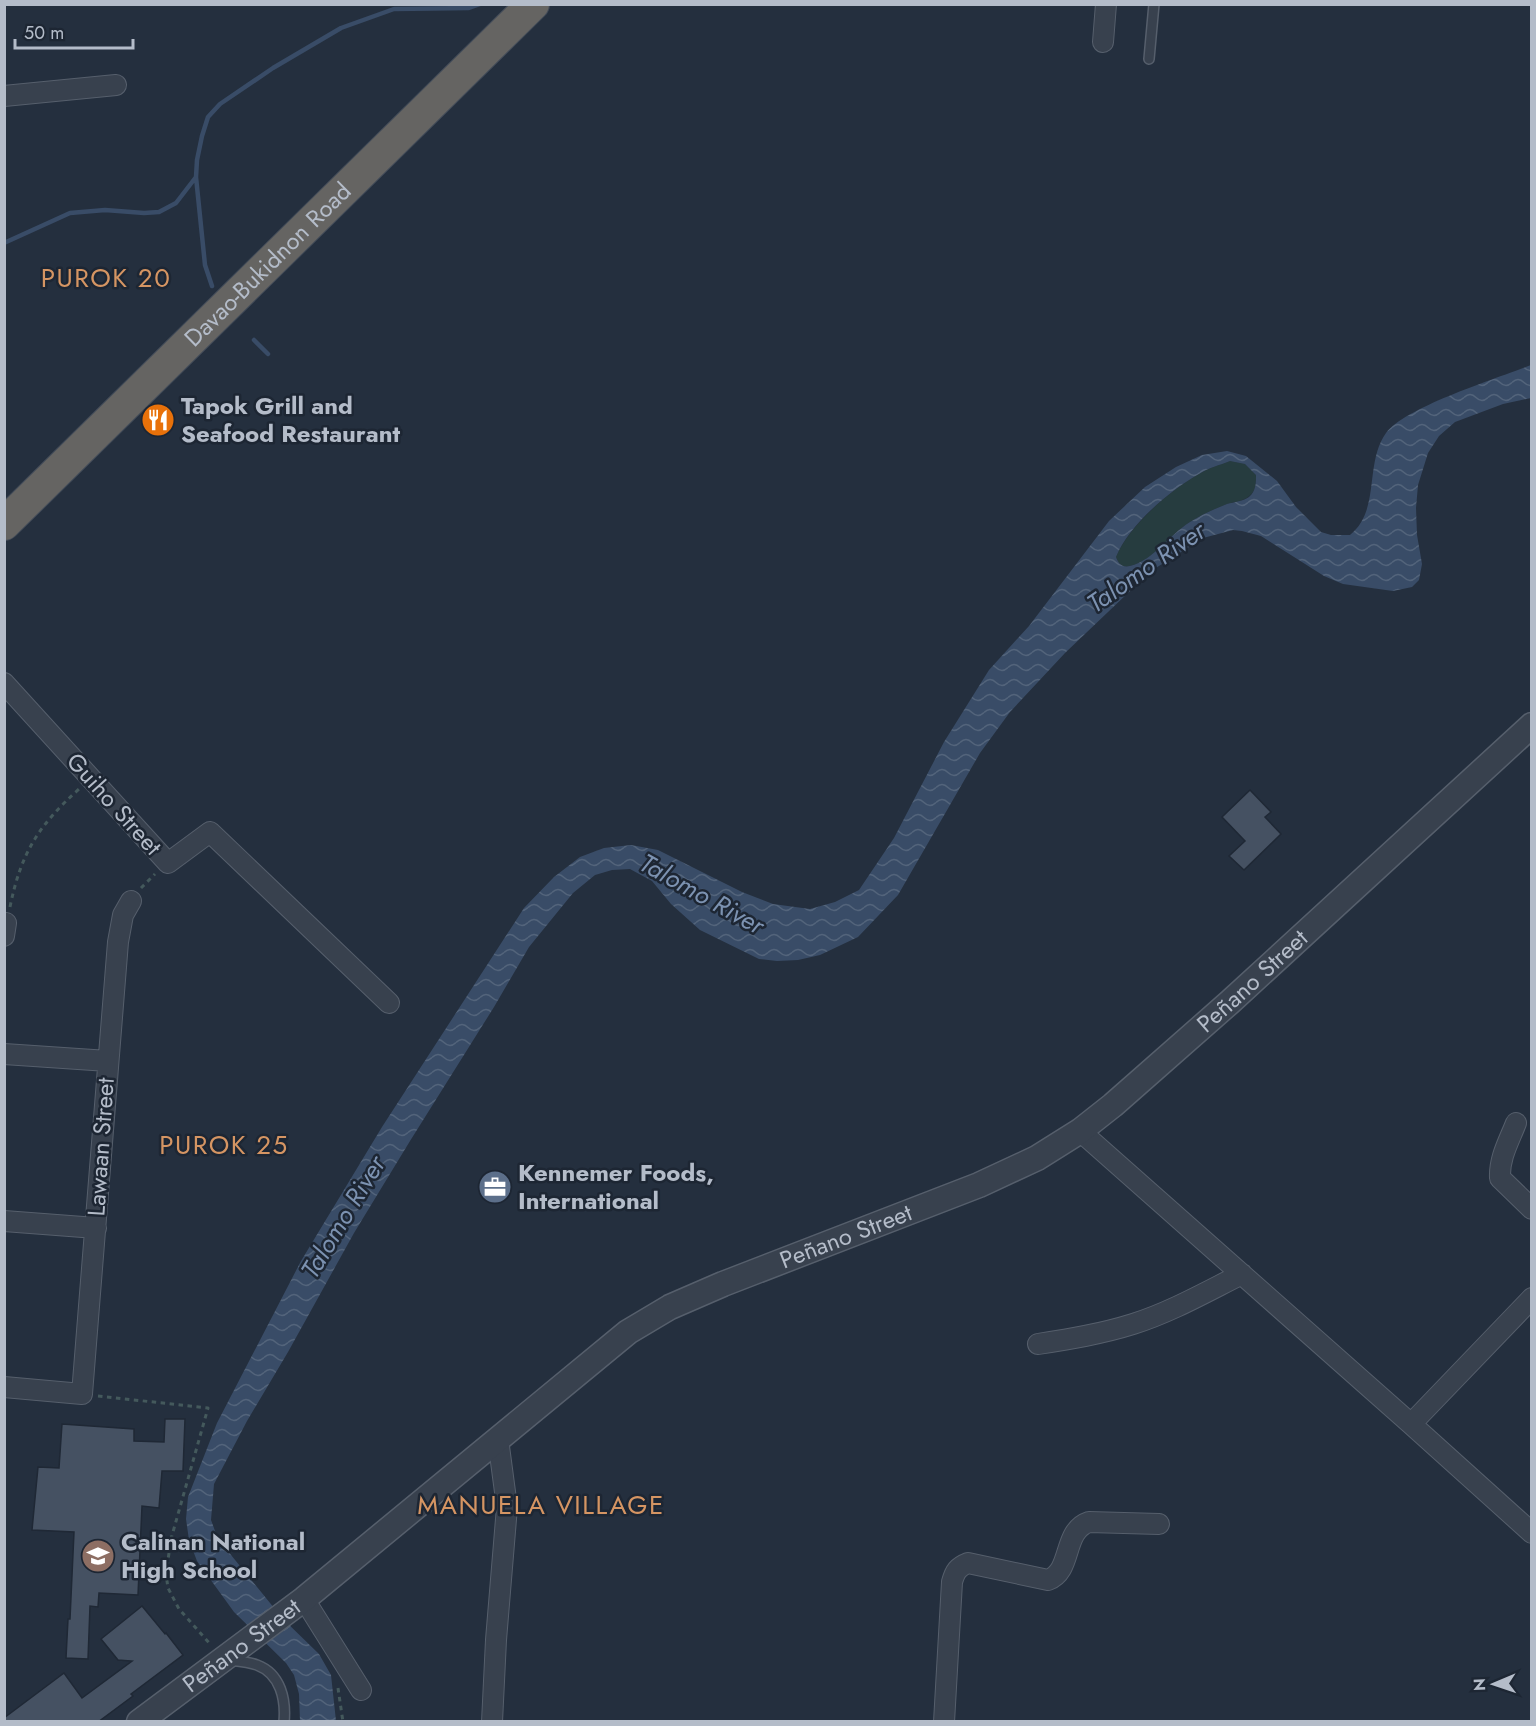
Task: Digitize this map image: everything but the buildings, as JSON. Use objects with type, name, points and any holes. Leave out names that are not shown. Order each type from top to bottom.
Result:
[{"type":"highway","name":"Davao-Bukidnon Road","points":[[4,524],[533,4]]},
{"type":"street","points":[[1103,42],[1106,4]]},
{"type":"street","points":[[4,96],[116,85]]},
{"type":"street","name":"Guiho Street","points":[[4,683],[168,863],[210,832],[389,1003]]},
{"type":"street","name":"Peñano Street","points":[[139,1722],[296,1606],[628,1332],[670,1307],[723,1284],[978,1185],[1037,1158],[1080,1131],[1113,1105],[1230,1002],[1532,725]]},
{"type":"street","name":"Lawaan Street","points":[[82,1394],[118,942],[123,915],[131,901]]},
{"type":"street","points":[[4,1054],[108,1061]]},
{"type":"street","points":[[1516,1124],[1499,1166],[1500,1178],[1532,1209]]},
{"type":"street","points":[[1080,1131],[1532,1533]]},
{"type":"street","points":[[4,1221],[96,1228]]},
{"type":"street","points":[[1038,1344],[1090,1336],[1134,1323],[1181,1305],[1242,1274]]},
{"type":"street","points":[[1411,1424],[1532,1298]]},
{"type":"street","points":[[4,1388],[82,1394]]},
{"type":"street","points":[[492,1722],[507,1507],[498,1439]]},
{"type":"street","points":[[944,1722],[952,1582],[954,1573],[959,1567],[968,1563],[1048,1580],[1056,1577],[1060,1571],[1073,1536],[1082,1524],[1089,1522],[1159,1524]]},
{"type":"street","points":[[296,1606],[361,1690]]},
{"type":"lane","points":[[1149,59],[1154,4]]},
{"type":"lane","points":[[233,1652],[268,1671],[277,1682],[283,1695],[284,1722]]},
{"type":"path","points":[[5,929],[20,867],[30,844],[62,804],[92,778]]},
{"type":"path","points":[[131,901],[142,887],[168,863]]},
{"type":"path","points":[[82,1394],[208,1408],[171,1539],[166,1574],[168,1588],[178,1609],[233,1652]]},
{"type":"green space","points":[[1230,461],[1245,464],[1256,475],[1255,487],[1251,494],[1194,519],[1139,563],[1123,566],[1119,563],[1116,557],[1122,545],[1151,510],[1188,481],[1206,470]]},
{"type":"water","name":"Talomo River","points":[[1531,365],[1531,398],[1503,404],[1455,422],[1439,436],[1428,453],[1418,485],[1416,508],[1417,535],[1422,564],[1419,580],[1412,587],[1393,591],[1343,584],[1324,576],[1261,536],[1242,531],[1233,530],[1203,538],[1151,571],[1065,653],[1010,712],[980,753],[898,895],[858,937],[820,955],[798,960],[759,959],[700,930],[671,904],[652,881],[630,869],[612,870],[595,875],[573,893],[529,947],[354,1233],[247,1421],[214,1484],[211,1520],[218,1539],[283,1619],[319,1654],[331,1675],[336,1721],[300,1721],[299,1694],[294,1675],[286,1663],[234,1612],[197,1561],[189,1540],[186,1519],[188,1497],[217,1423],[301,1261],[382,1127],[524,908],[554,877],[580,857],[604,848],[631,845],[658,850],[742,892],[773,904],[810,909],[835,902],[859,890],[894,838],[944,742],[989,670],[1029,626],[1109,521],[1145,487],[1176,467],[1202,455],[1227,451],[1246,456],[1277,481],[1296,507],[1321,532],[1331,535],[1350,535],[1360,525],[1366,513],[1379,445],[1396,423],[1432,403]],"holes":[[[1230,461],[1245,464],[1256,475],[1256,484],[1249,497],[1194,519],[1139,563],[1127,566],[1119,563],[1116,557],[1130,533],[1175,489],[1203,472]]]},
{"type":"waterway","points":[[212,286],[205,265],[196,177],[197,160],[208,117],[220,104],[273,68],[341,28],[394,9],[469,8],[480,4]]},
{"type":"waterway","points":[[4,243],[70,213],[105,210],[159,212],[176,203],[196,177]]},
{"type":"waterway","points":[[254,340],[268,354]]},
{"type":"place","name":"Tapok Grill and Seafood Restaurant","points":[[158,420]]},
{"type":"place","name":"Kennemer Foods, International","points":[[495,1187]]},
{"type":"place","name":"Calinan National High School","points":[[98,1556]]},
{"type":"district","name":"PUROK 20","points":[[106,278]]},
{"type":"district","name":"PUROK 25","points":[[224,1145]]},
{"type":"district","name":"MANUELA VILLAGE","points":[[541,1505]]}]
